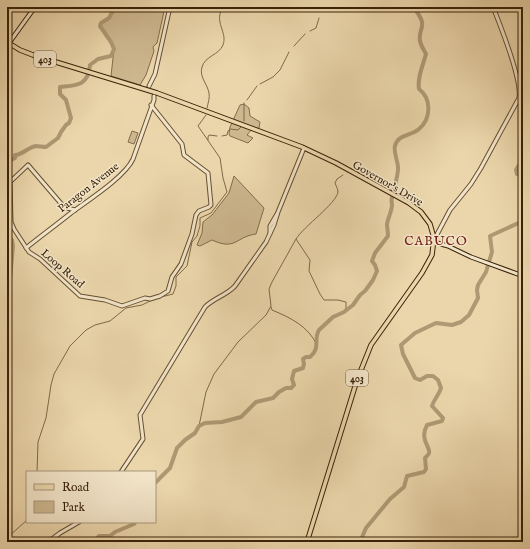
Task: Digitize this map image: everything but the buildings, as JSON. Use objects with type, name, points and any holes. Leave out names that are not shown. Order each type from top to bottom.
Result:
[{"type":"main road","name":"Governor's Drive","points":[[8,43],[32,55],[140,87],[304,148],[336,163],[417,208],[423,214],[431,227],[434,241]]},
{"type":"main road","name":"403","points":[[307,542],[357,380],[369,348],[376,336],[425,269],[432,256],[434,241]]},
{"type":"street","points":[[8,43],[35,7]]},
{"type":"street","points":[[151,91],[149,86],[154,74],[170,7]]},
{"type":"street","points":[[493,7],[520,87],[519,98],[478,174],[472,184],[450,210],[434,241],[466,255],[523,276]]},
{"type":"street","points":[[140,87],[146,88],[149,86]]},
{"type":"street","name":"Paragon Avenue","points":[[26,248],[75,210],[91,200],[129,166],[156,94]]},
{"type":"street","name":"Loop Road","points":[[75,210],[64,207],[28,165],[11,180],[12,225],[26,248],[78,294],[83,297],[105,300],[122,306],[144,298],[150,299],[160,296],[168,291],[172,277],[181,264],[192,234],[196,214],[211,205],[210,188],[208,173],[184,155],[182,144],[151,105]]},
{"type":"street","points":[[122,471],[143,439],[140,415],[205,307],[212,301],[232,290],[266,242],[270,233],[270,226],[278,212],[304,148]]},
{"type":"street","points":[[48,542],[77,523]]},
{"type":"green space","points":[[115,7],[165,7],[157,43],[153,47],[154,51],[146,75],[140,85],[111,76],[114,49],[100,26],[101,23],[109,18]]},
{"type":"green space","points":[[244,104],[249,108],[250,116],[260,122],[259,128],[251,130],[247,135],[253,138],[248,143],[230,136],[229,134],[230,127],[240,105]]},
{"type":"green space","points":[[132,131],[138,133],[134,144],[128,142]]},
{"type":"green space","points":[[234,176],[264,208],[256,234],[231,244],[220,243],[212,240],[200,246],[197,245],[202,233],[203,222],[212,215],[229,193]]},
{"type":"waterway","points":[[7,162],[15,158],[15,155],[21,154],[33,147],[46,147],[58,138],[66,125],[69,123],[71,118],[66,100],[60,94],[60,87],[72,86],[81,83],[87,77],[90,65],[98,59],[111,56],[114,49],[100,26],[101,23],[109,18],[115,7]]},
{"type":"waterway","points":[[207,108],[209,93],[201,71],[206,60],[223,45],[224,36],[219,17],[223,7]]},
{"type":"waterway","points":[[156,482],[170,468],[177,448],[195,433],[199,426],[205,423],[222,422],[241,417],[256,402],[273,398],[286,388],[291,388],[294,385],[292,379],[294,371],[303,368],[303,359],[310,357],[315,350],[319,330],[333,317],[344,312],[353,305],[373,280],[377,271],[372,261],[375,253],[388,236],[387,224],[392,209],[392,198],[398,170],[395,146],[399,139],[419,129],[423,125],[428,115],[428,103],[423,93],[419,89],[420,76],[426,54],[420,41],[422,21],[417,12],[419,7]]},
{"type":"waterway","points":[[310,31],[316,28],[319,18]]},
{"type":"waterway","points":[[294,46],[305,34]]},
{"type":"waterway","points":[[260,84],[273,77],[280,70],[289,52]]},
{"type":"waterway","points":[[247,100],[257,86]]},
{"type":"waterway","points":[[244,103],[244,121]]},
{"type":"waterway","points":[[161,297],[173,294],[176,286],[176,277],[187,266],[192,242],[197,236],[200,226],[200,218],[211,213],[227,192],[220,158],[198,126],[206,115]]},
{"type":"waterway","points":[[222,136],[227,135],[230,129],[238,130],[241,127]]},
{"type":"waterway","points":[[208,140],[209,135],[217,136]]},
{"type":"waterway","points":[[523,158],[516,170],[517,174],[523,175]]},
{"type":"waterway","points":[[343,175],[337,179],[335,183],[338,192],[332,203],[296,239],[310,260],[309,271],[320,294],[324,300],[338,300],[346,302],[346,308],[343,313]]},
{"type":"waterway","points":[[523,195],[523,202]]},
{"type":"waterway","points":[[360,542],[366,528],[390,499],[404,487],[407,476],[424,472],[426,469],[425,458],[429,453],[424,435],[425,430],[427,425],[442,421],[443,418],[432,406],[441,388],[438,380],[433,376],[427,376],[420,380],[415,378],[403,354],[401,345],[415,333],[436,323],[452,325],[461,322],[469,315],[478,298],[478,285],[486,272],[492,252],[490,236],[523,221]]},
{"type":"waterway","points":[[7,236],[12,240],[13,246],[10,279],[7,282]]},
{"type":"waterway","points":[[199,426],[206,392],[214,374],[238,342],[266,315],[271,306],[269,289],[296,239]]},
{"type":"waterway","points":[[37,471],[38,442],[46,418],[51,385],[54,374],[70,346],[86,330],[95,325],[110,321],[126,308],[142,305],[152,300]]},
{"type":"waterway","points":[[271,307],[272,310],[298,323],[309,333],[317,345]]},
{"type":"waterway","points":[[7,538],[26,521]]},
{"type":"waterway","points":[[94,542],[99,536],[110,536],[134,523]]},
{"type":"district","name":"CABUCO","points":[[436,240]]}]
